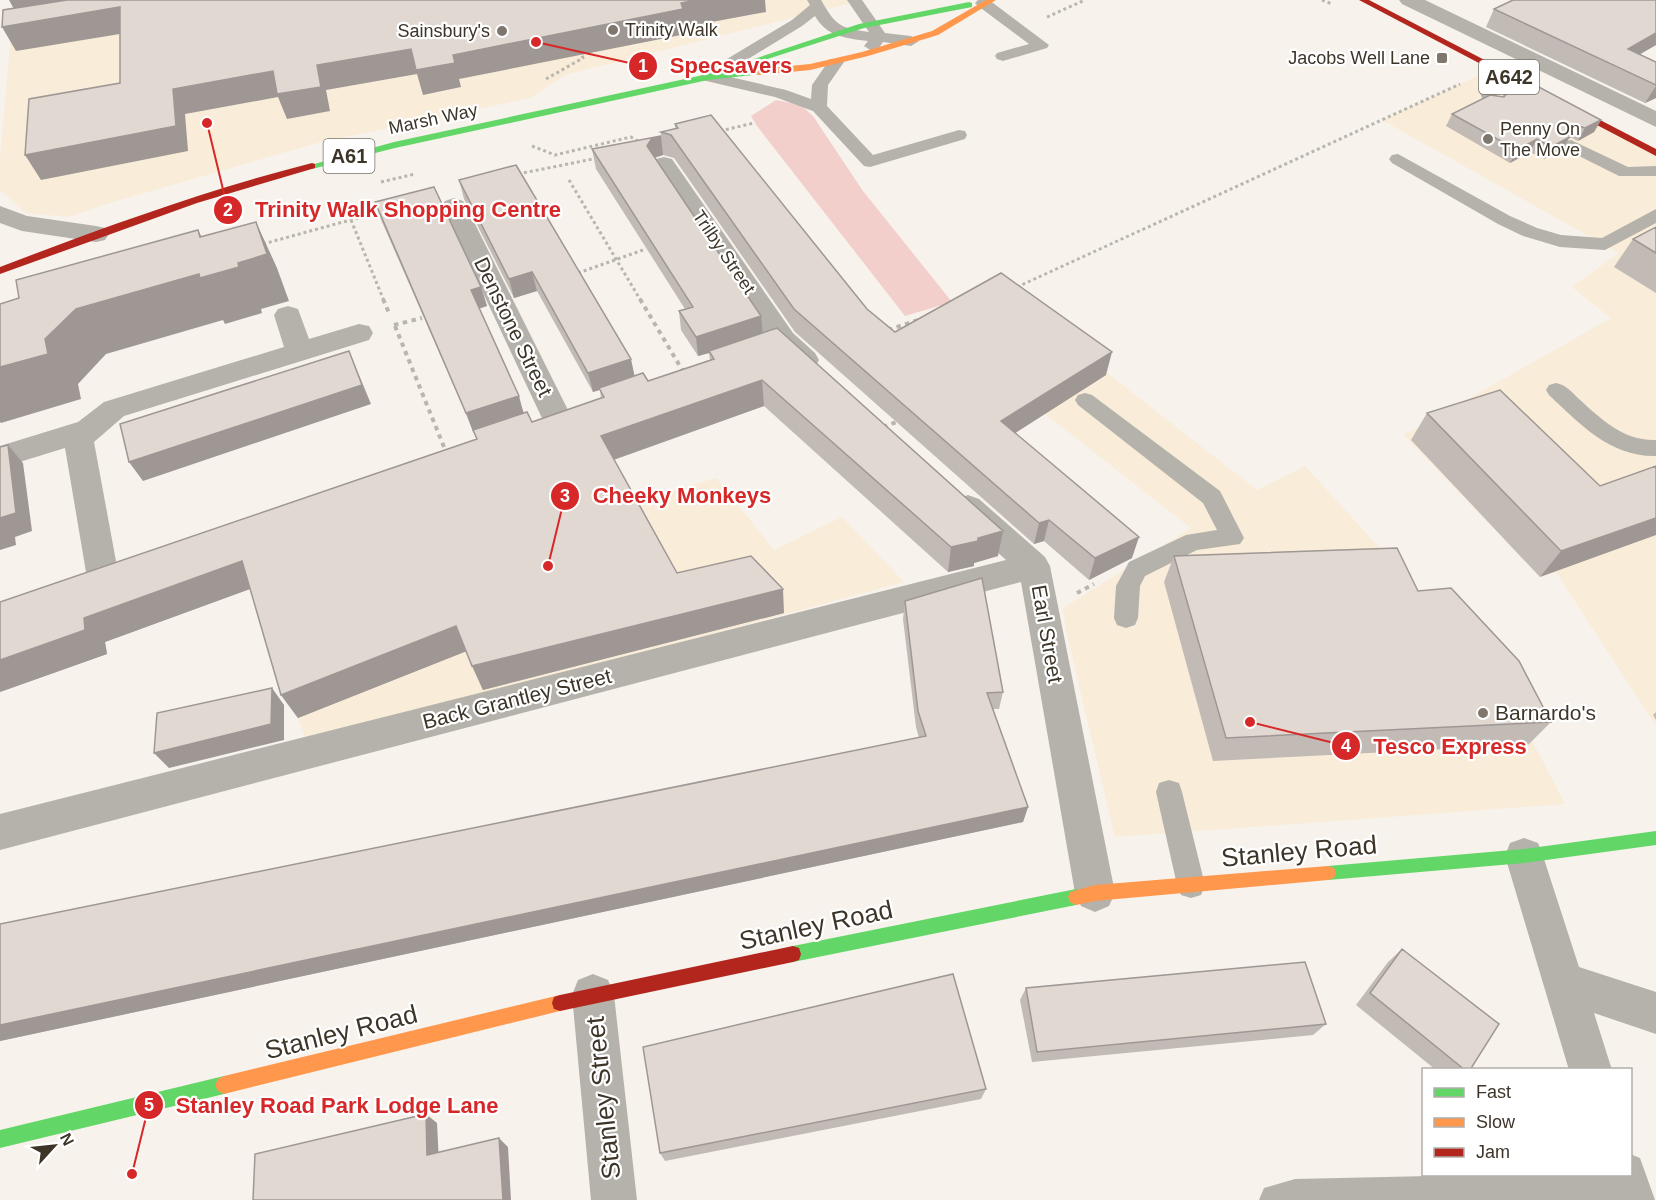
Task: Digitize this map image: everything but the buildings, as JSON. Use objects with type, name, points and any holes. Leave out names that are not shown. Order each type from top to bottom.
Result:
[{"type":"main road","name":"A642","points":[[1363,0],[1656,153]]},
{"type":"main road","points":[[875,31],[913,13],[988,2]]},
{"type":"main road","name":"Marsh Way","points":[[0,271],[96,234],[255,181],[327,161],[708,77],[810,67],[836,62],[935,33],[988,2]]},
{"type":"main road","name":"Marsh Way","points":[[708,77],[789,48],[841,33]]},
{"type":"main road","name":"Stanley Road","points":[[0,1139],[593,996],[1095,893],[1524,856],[1656,838]]},
{"type":"street","points":[[1409,0],[1656,120]]},
{"type":"street","points":[[1436,38],[1461,25]]},
{"type":"street","name":"Trilby Street","points":[[664,164],[772,344],[826,380]]},
{"type":"street","name":"Denstone Street","points":[[454,206],[556,416]]},
{"type":"street","points":[[0,214],[22,223],[96,234]]},
{"type":"street","points":[[288,315],[299,351]]},
{"type":"street","points":[[102,572],[79,441],[88,430],[114,409],[359,333]]},
{"type":"street","points":[[0,457],[88,430]]},
{"type":"street","name":"Earl Street","points":[[948,489],[1034,566],[1095,893]]},
{"type":"street","name":"Back Grantley Street","points":[[0,832],[1034,566]]},
{"type":"street","points":[[1524,856],[1590,1068]]},
{"type":"street","points":[[1563,982],[1656,1013]]},
{"type":"street","name":"Stanley Street","points":[[593,996],[614,1200]]},
{"type":"lane","points":[[854,0],[875,31]]},
{"type":"lane","points":[[988,2],[1041,45],[1003,56]]},
{"type":"lane","points":[[708,77],[797,23],[816,3],[827,23],[841,33],[875,31],[911,41]]},
{"type":"lane","points":[[865,54],[875,31]]},
{"type":"lane","points":[[1021,51],[1038,64]]},
{"type":"lane","points":[[819,107],[820,85],[836,62]]},
{"type":"lane","points":[[708,77],[780,93],[819,107],[870,162],[959,135]]},
{"type":"lane","points":[[1492,103],[1488,93],[1492,86],[1510,77]]},
{"type":"lane","points":[[1571,145],[1626,172],[1656,171]]},
{"type":"lane","points":[[1398,159],[1504,220],[1530,232],[1560,240],[1605,244],[1656,215]]},
{"type":"lane","points":[[1556,390],[1613,438],[1638,449],[1656,448]]},
{"type":"lane","points":[[1085,400],[1212,497],[1232,538],[1194,541],[1137,569],[1128,586],[1126,618]]},
{"type":"lane","points":[[1169,792],[1191,885]]},
{"type":"lane","points":[[1276,1200],[1295,1195],[1628,1188]]},
{"type":"path","points":[[1019,28],[1085,0]]},
{"type":"path","points":[[1012,288],[1493,69]]},
{"type":"path","points":[[711,133],[754,123]]},
{"type":"path","points":[[543,143],[531,146],[555,154],[631,137],[642,144]]},
{"type":"path","points":[[508,177],[609,156]]},
{"type":"path","points":[[374,184],[418,173]]},
{"type":"path","points":[[569,180],[684,373]]},
{"type":"path","points":[[253,247],[385,210]]},
{"type":"path","points":[[351,220],[446,453]]},
{"type":"path","points":[[577,273],[617,261],[646,249]]},
{"type":"path","points":[[394,326],[422,318]]},
{"type":"path","points":[[879,333],[921,319]]},
{"type":"path","points":[[880,428],[902,420]]},
{"type":"path","points":[[1042,613],[1100,580]]},
{"type":"shaded area","points":[[14,0],[863,0],[565,75],[530,98],[317,143],[106,204],[69,217],[26,213],[0,190],[0,159]]},
{"type":"shaded area","points":[[1493,69],[1656,154],[1656,726],[1556,572],[1540,577],[1403,434],[1611,318],[1572,287],[1619,253],[1382,120]]},
{"type":"shaded area","points":[[776,100],[801,105],[813,116],[863,191],[952,302],[905,316],[751,116]]},
{"type":"shaded area","points":[[1007,295],[1257,490],[1305,466],[1501,681],[1565,804],[1115,837],[1066,630],[1063,608],[1191,528],[925,320]]},
{"type":"shaded area","points":[[716,478],[774,550],[842,517],[904,582],[307,744],[263,614]]},
{"type":"traffic: fast","points":[[758,59],[862,26],[969,5]]},
{"type":"traffic: fast","points":[[312,166],[394,145],[708,77],[759,72]]},
{"type":"traffic: fast","points":[[1328,873],[1524,856],[1656,838]]},
{"type":"traffic: fast","points":[[793,954],[1076,897]]},
{"type":"traffic: fast","points":[[0,1139],[224,1085]]},
{"type":"traffic: slow","points":[[759,72],[810,67],[865,54],[935,33],[992,0]]},
{"type":"traffic: slow","points":[[1076,897],[1095,893],[1328,873]]},
{"type":"traffic: slow","points":[[224,1085],[560,1003]]},
{"type":"traffic: jam","points":[[1363,0],[1656,153]]},
{"type":"traffic: jam","points":[[0,271],[154,214],[312,166]]},
{"type":"traffic: jam","points":[[560,1003],[793,954]]},
{"type":"place","name":"Trinity Walk","points":[[613,30]]},
{"type":"place","name":"Sainsbury's","points":[[502,31]]},
{"type":"place","name":"Specsavers","points":[[536,42]]},
{"type":"place","name":"Jacobs Well Lane","points":[[1442,58]]},
{"type":"place","name":"Trinity Walk Shopping Centre","points":[[207,123]]},
{"type":"place","name":"Penny On The Move","points":[[1488,139]]},
{"type":"place","name":"Cheeky Monkeys","points":[[548,566]]},
{"type":"place","name":"Barnardo's","points":[[1483,713]]},
{"type":"place","name":"Tesco Express","points":[[1250,722]]},
{"type":"place","name":"Stanley Road Park Lodge Lane","points":[[132,1174]]}]
